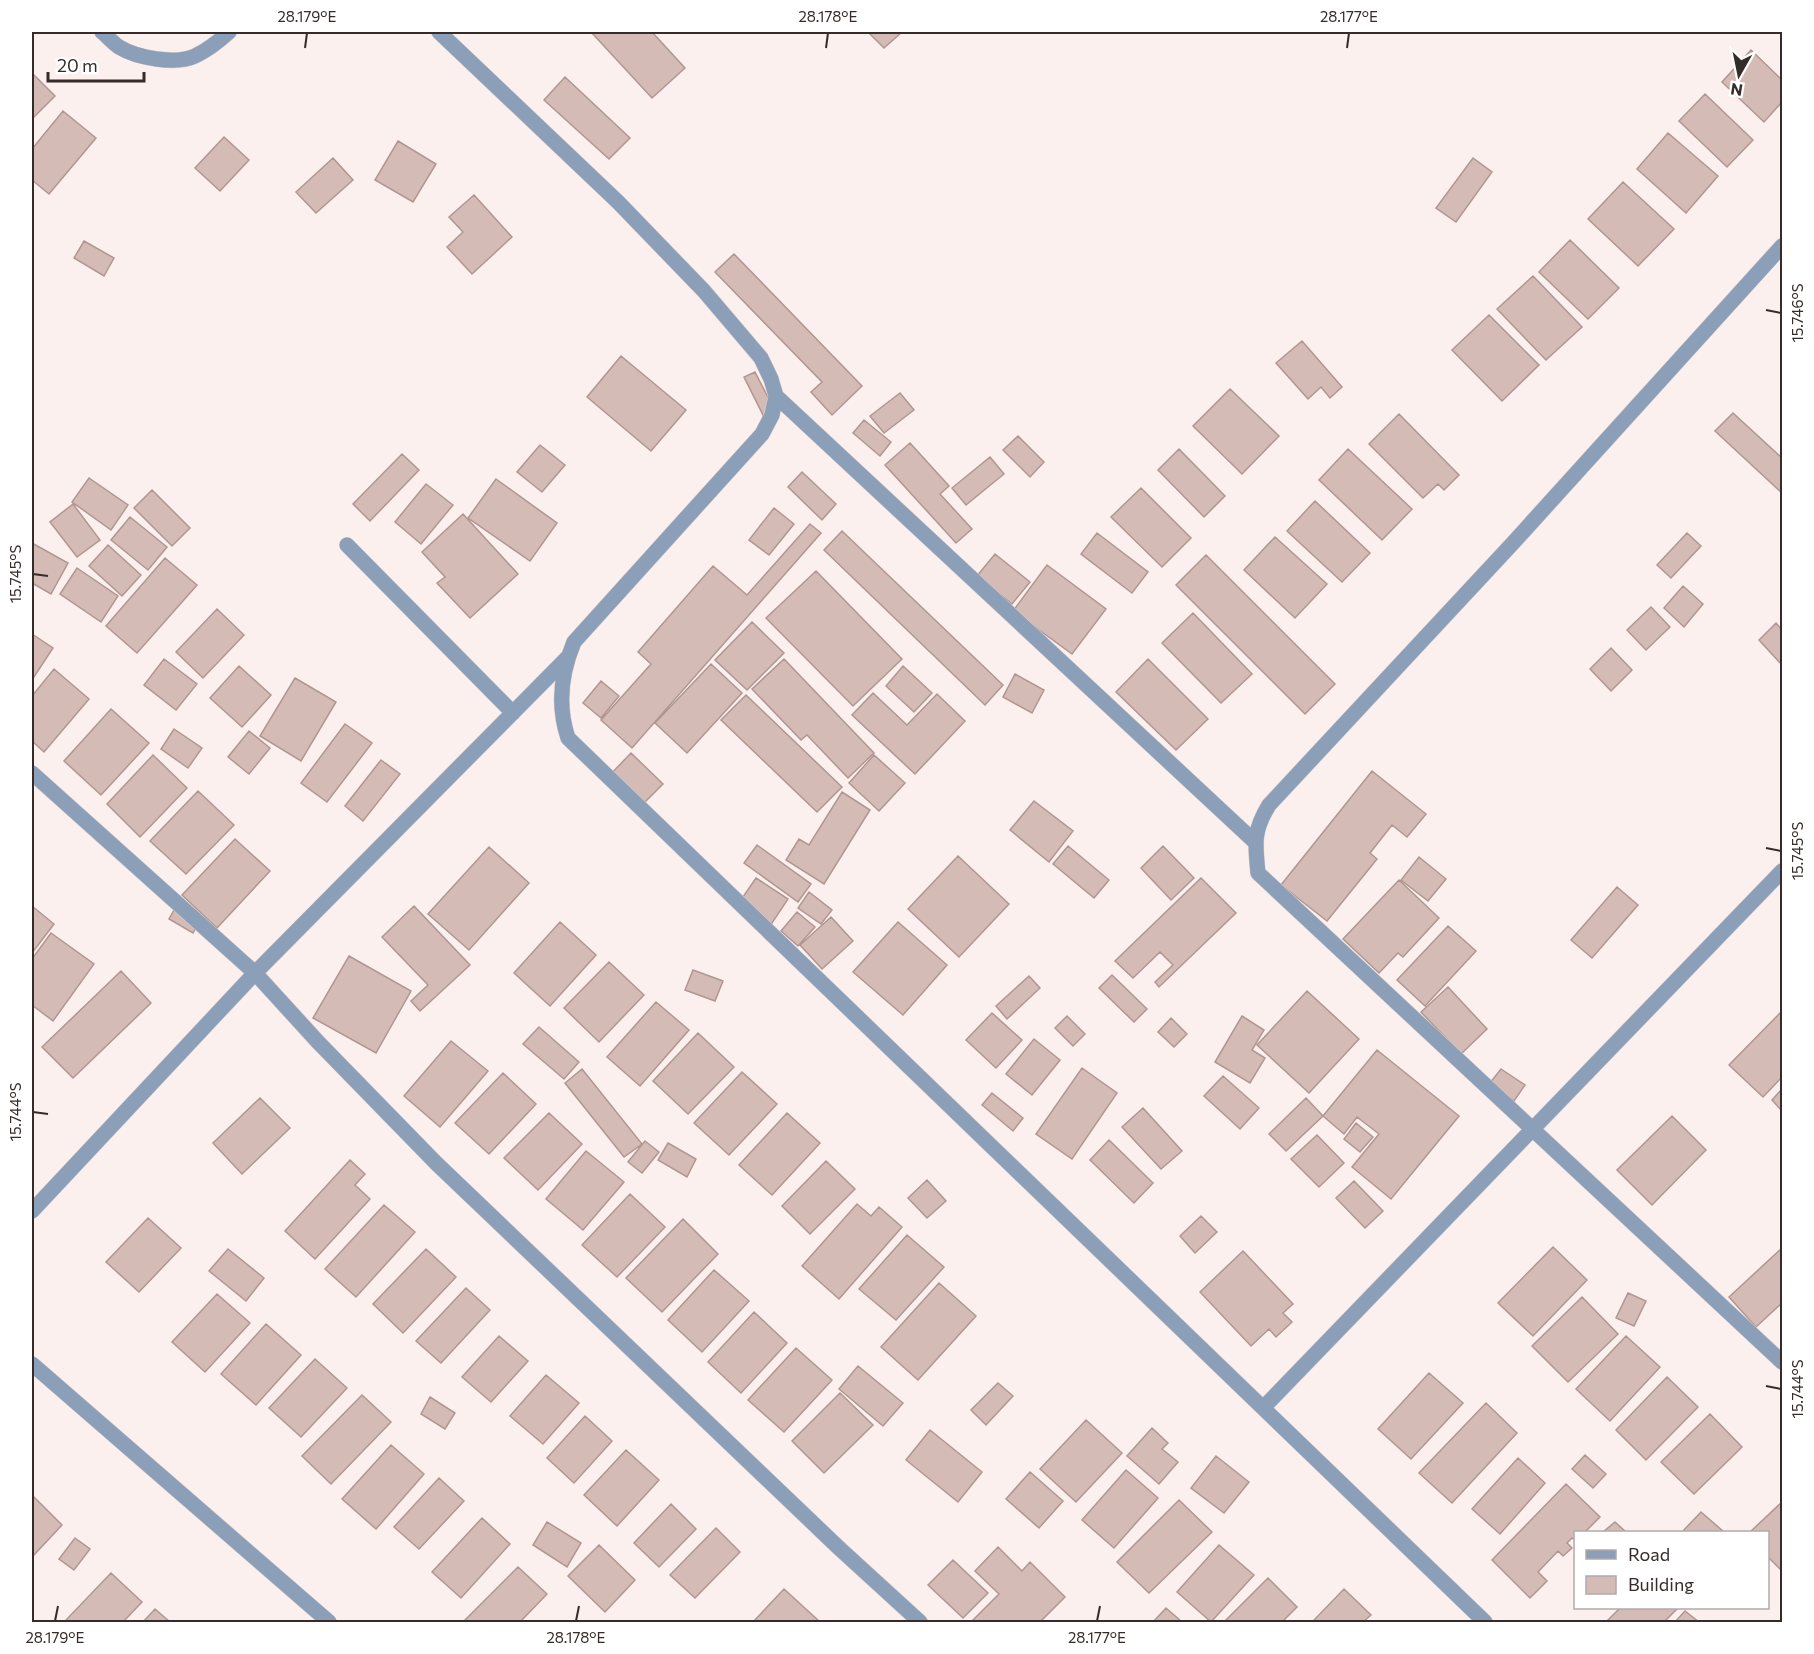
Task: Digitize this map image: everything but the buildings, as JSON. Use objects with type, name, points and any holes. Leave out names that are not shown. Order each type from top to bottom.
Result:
[{"type":"street","points":[[102,32],[119,47],[143,56],[170,61],[193,57],[215,45],[229,32]]},
{"type":"street","points":[[440,32],[618,202],[704,291],[761,358],[776,396],[772,415],[762,434],[574,642],[567,658],[561,705],[562,722],[568,738],[1264,1407],[1485,1623]]},
{"type":"street","points":[[1782,246],[1512,544],[1269,805],[1260,820],[1255,842],[1258,873],[1782,1362]]},
{"type":"street","points":[[776,396],[1255,842]]},
{"type":"street","points":[[347,545],[513,713]]},
{"type":"street","points":[[32,1211],[255,973],[567,658]]},
{"type":"street","points":[[32,773],[255,973],[318,1042],[436,1163],[920,1623]]},
{"type":"street","points":[[1264,1407],[1779,880]]},
{"type":"street","points":[[32,1364],[329,1623]]}]
